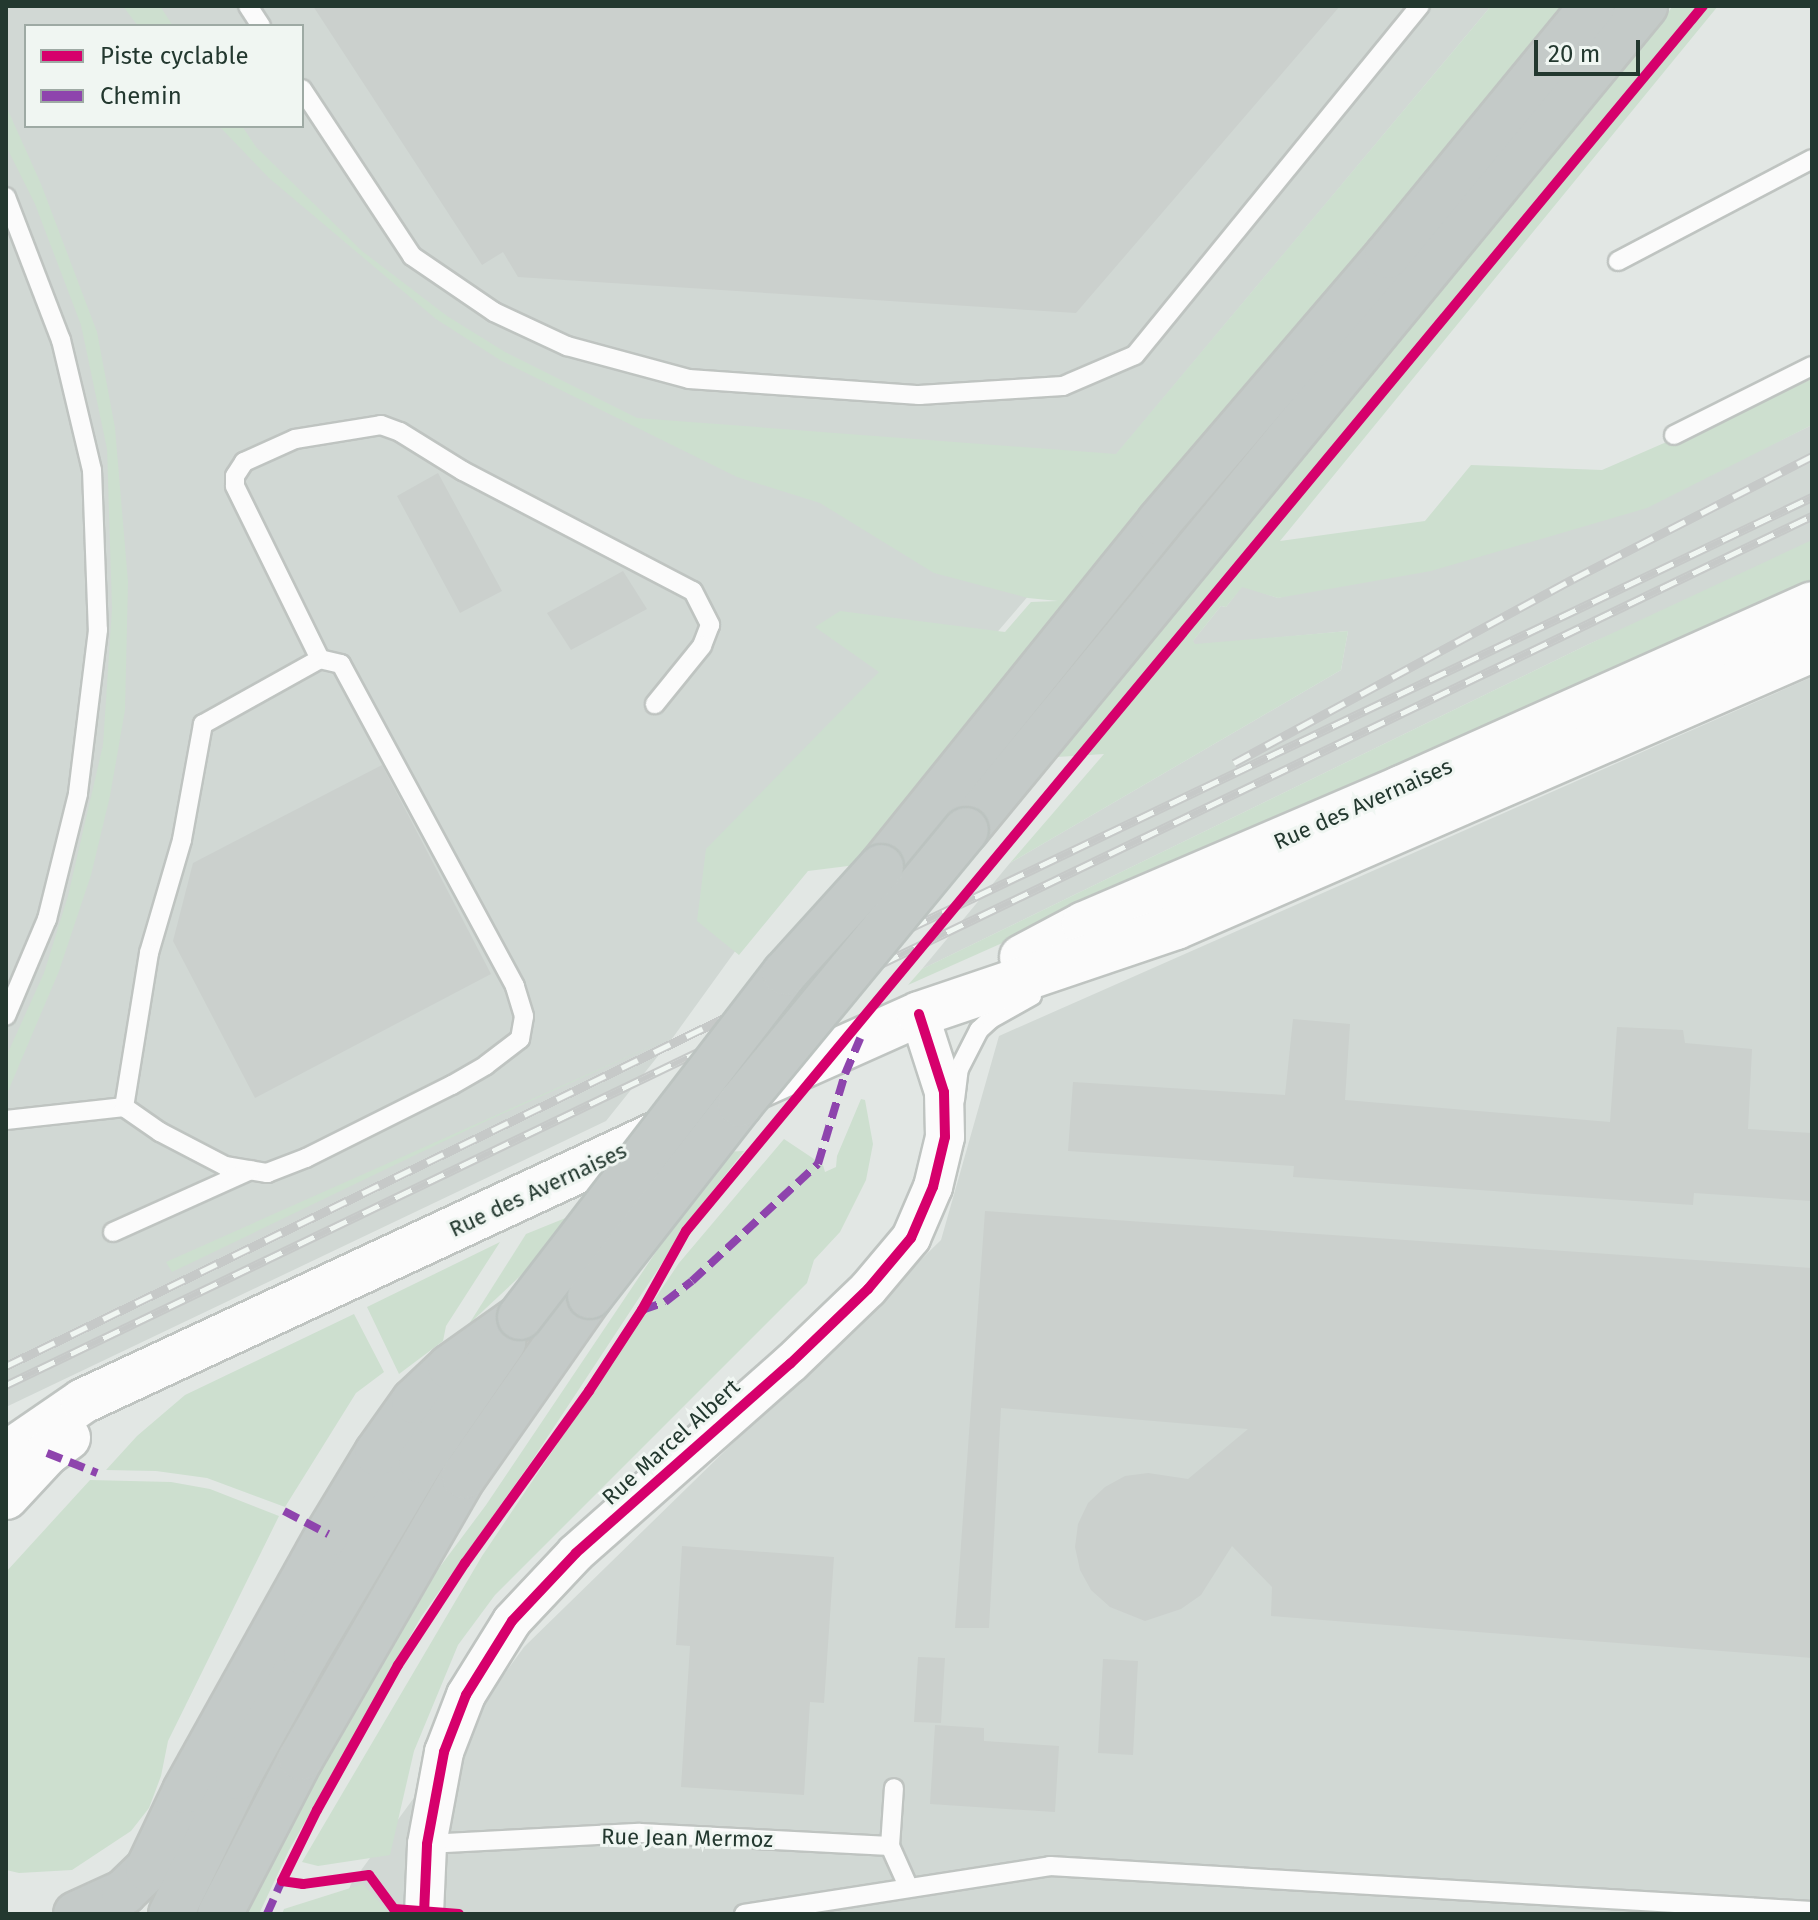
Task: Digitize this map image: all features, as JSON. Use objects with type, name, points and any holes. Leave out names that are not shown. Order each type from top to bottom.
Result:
[{"type":"highway","points":[[171,1914],[238,1777],[306,1654],[421,1461],[520,1317],[785,973],[881,867],[1219,451],[1592,6]]},
{"type":"highway","points":[[220,1914],[301,1758],[464,1476],[590,1296],[740,1104],[1645,6]]},
{"type":"highway","points":[[76,1914],[124,1892],[148,1869],[185,1791],[328,1534],[377,1453],[414,1401],[450,1367],[520,1317]]},
{"type":"main road","name":"Rue des Avernaises","points":[[919,1014],[1084,924],[1386,794],[1812,604]]},
{"type":"main road","name":"Rue des Avernaises","points":[[6,1454],[83,1401],[158,1369],[860,1038],[919,1014],[1174,928],[1812,650]]},
{"type":"main road","name":"Rue des Avernaises","points":[[6,1497],[47,1453],[158,1369]]},
{"type":"street","name":"Rue Marcel Albert","points":[[424,1914],[427,1844],[435,1789],[456,1717],[482,1666],[512,1621],[576,1553],[790,1364],[868,1289],[911,1238],[933,1187],[945,1137],[944,1092],[919,1014]]},
{"type":"lane","points":[[248,6],[260,24]]},
{"type":"lane","points":[[304,92],[412,256],[494,312],[567,346],[689,379],[919,395],[1063,386],[1135,355],[1420,6]]},
{"type":"lane","points":[[1618,261],[1812,159]]},
{"type":"lane","points":[[6,197],[61,340],[92,470],[98,630],[78,794],[47,919],[6,1016]]},
{"type":"lane","points":[[1674,435],[1812,366]]},
{"type":"lane","points":[[320,659],[235,486],[235,476],[244,462],[295,439],[381,425],[400,432],[463,471],[693,591],[710,625],[702,646],[655,704]]},
{"type":"lane","points":[[6,1120],[124,1107],[160,1132],[225,1166],[267,1173],[306,1158],[452,1085],[486,1065],[520,1039],[524,1016],[515,986],[341,664],[320,659],[203,724],[182,840],[149,953],[124,1107]]},
{"type":"lane","points":[[945,1137],[960,1083],[959,1069],[969,1046],[991,1019],[1015,1003],[1174,928]]},
{"type":"lane","points":[[113,1232],[251,1170]]},
{"type":"lane","points":[[894,1788],[890,1846],[908,1886]]},
{"type":"lane","name":"Rue Jean Mermoz","points":[[427,1844],[640,1833],[890,1846]]},
{"type":"lane","points":[[744,1914],[1050,1866],[1812,1911]]},
{"type":"shaded area","points":[[6,6],[1491,6],[1039,547],[1073,544],[798,864],[674,1036],[606,1121],[6,1407]]},
{"type":"shaded area","points":[[1812,425],[1812,548],[1589,644],[922,969],[1010,863],[1341,670],[1348,631],[1195,645],[1192,642],[1242,586],[1278,598],[1696,481]]},
{"type":"shaded area","points":[[1812,677],[1812,1914],[339,1914],[351,1884],[524,1647],[941,1240],[999,1036]]},
{"type":"green space","points":[[123,6],[160,6],[172,24],[136,24]]},
{"type":"green space","points":[[1491,6],[1564,6],[856,865],[808,871],[739,955],[697,921],[706,849],[879,672],[815,627],[840,611],[1005,632],[1031,602],[1058,601],[1028,598],[934,573],[820,503],[737,477],[500,360],[436,319],[269,178],[221,128],[243,128],[256,147],[362,251],[447,316],[505,352],[637,418],[1116,454]]},
{"type":"green space","points":[[1673,6],[1718,6],[1280,541],[1425,521],[1471,465],[1602,470],[1812,379],[1812,425],[1647,508],[1431,571],[1278,598],[1242,587],[1226,607],[1221,606],[1193,641],[1195,644],[1348,631],[1341,670],[1010,863],[1104,754],[1057,757],[1199,577],[1536,177]]},
{"type":"green space","points":[[6,106],[41,184],[97,332],[115,428],[128,582],[125,710],[110,796],[91,875],[59,971],[6,1096],[6,1057],[44,973],[68,896],[103,745],[112,609],[107,449],[81,325],[35,204],[6,146]]},
{"type":"green space","points":[[1812,540],[1812,582],[908,985],[922,969],[1589,644]]},
{"type":"green space","points":[[674,1036],[482,1123],[172,1272],[166,1262]]},
{"type":"green space","points":[[861,1099],[865,1100],[873,1144],[866,1180],[840,1232],[814,1260],[807,1283],[495,1595],[458,1645],[414,1751],[390,1855],[318,1866],[302,1862],[482,1556],[679,1263],[784,1139],[823,1165],[825,1172],[836,1167],[837,1156]]},
{"type":"green space","points":[[744,1151],[693,1216],[531,1462],[421,1617],[289,1850],[259,1914],[243,1914],[404,1615],[486,1505],[723,1152]]},
{"type":"green space","points":[[568,1217],[531,1266],[469,1324],[526,1234]]},
{"type":"green space","points":[[500,1242],[446,1326],[443,1341],[399,1374],[367,1307]]},
{"type":"green space","points":[[354,1314],[384,1372],[356,1393],[285,1507],[207,1478],[156,1471],[106,1470],[137,1436],[185,1395]]},
{"type":"green space","points":[[90,1480],[171,1482],[210,1489],[279,1516],[168,1741],[161,1776],[149,1808],[131,1831],[72,1870],[19,1873],[6,1870],[6,1572]]},
{"type":"green space","points":[[363,1884],[390,1914],[282,1914],[284,1909]]},
{"type":"building","points":[[313,6],[1340,6],[1076,313],[518,277],[503,252],[482,265]]},
{"type":"building","points":[[438,473],[502,591],[460,613],[397,496]]},
{"type":"building","points":[[623,571],[647,609],[571,650],[547,613]]},
{"type":"building","points":[[382,765],[491,974],[255,1098],[173,941],[193,863]]},
{"type":"building","points":[[1293,1019],[1350,1024],[1345,1100],[1610,1122],[1617,1027],[1683,1030],[1685,1043],[1752,1049],[1748,1129],[1812,1133],[1812,1201],[1694,1193],[1693,1205],[1293,1177],[1294,1166],[1068,1151],[1073,1082],[1285,1095]]},
{"type":"building","points":[[985,1211],[1812,1268],[1812,1658],[1271,1616],[1272,1587],[1232,1546],[1201,1595],[1181,1609],[1145,1621],[1110,1607],[1091,1590],[1080,1570],[1075,1547],[1078,1524],[1088,1503],[1105,1487],[1125,1476],[1148,1473],[1188,1479],[1248,1429],[1001,1408],[989,1628],[955,1628]]},
{"type":"building","points":[[682,1546],[834,1557],[824,1703],[810,1702],[804,1795],[681,1787],[690,1646],[676,1645]]},
{"type":"building","points":[[918,1657],[945,1658],[941,1723],[914,1722]]},
{"type":"building","points":[[1103,1659],[1138,1661],[1133,1755],[1098,1753]]},
{"type":"building","points":[[935,1725],[984,1728],[984,1741],[1059,1746],[1055,1812],[930,1804]]},
{"type":"railway","points":[[1234,763],[1573,579],[1812,456]]},
{"type":"railway","points":[[6,1366],[910,928],[1812,497]]},
{"type":"railway","points":[[6,1385],[1812,516]]},
{"type":"marked path","points":[[642,1310],[665,1302],[692,1281],[818,1164],[845,1074],[860,1038]]},
{"type":"marked path","points":[[47,1453],[97,1473]]},
{"type":"marked path","points":[[284,1511],[328,1534]]},
{"type":"marked path","points":[[267,1914],[282,1881]]},
{"type":"cycle path","points":[[459,1914],[394,1909],[369,1875],[303,1884],[282,1881],[317,1810],[398,1665],[465,1563],[589,1391],[642,1310],[686,1231],[1703,6]]},
{"type":"cycle path","points":[[424,1914],[427,1844],[444,1752],[466,1695],[512,1621],[576,1553],[790,1364],[868,1289],[911,1238],[933,1187],[945,1137],[944,1092],[919,1014]]}]
